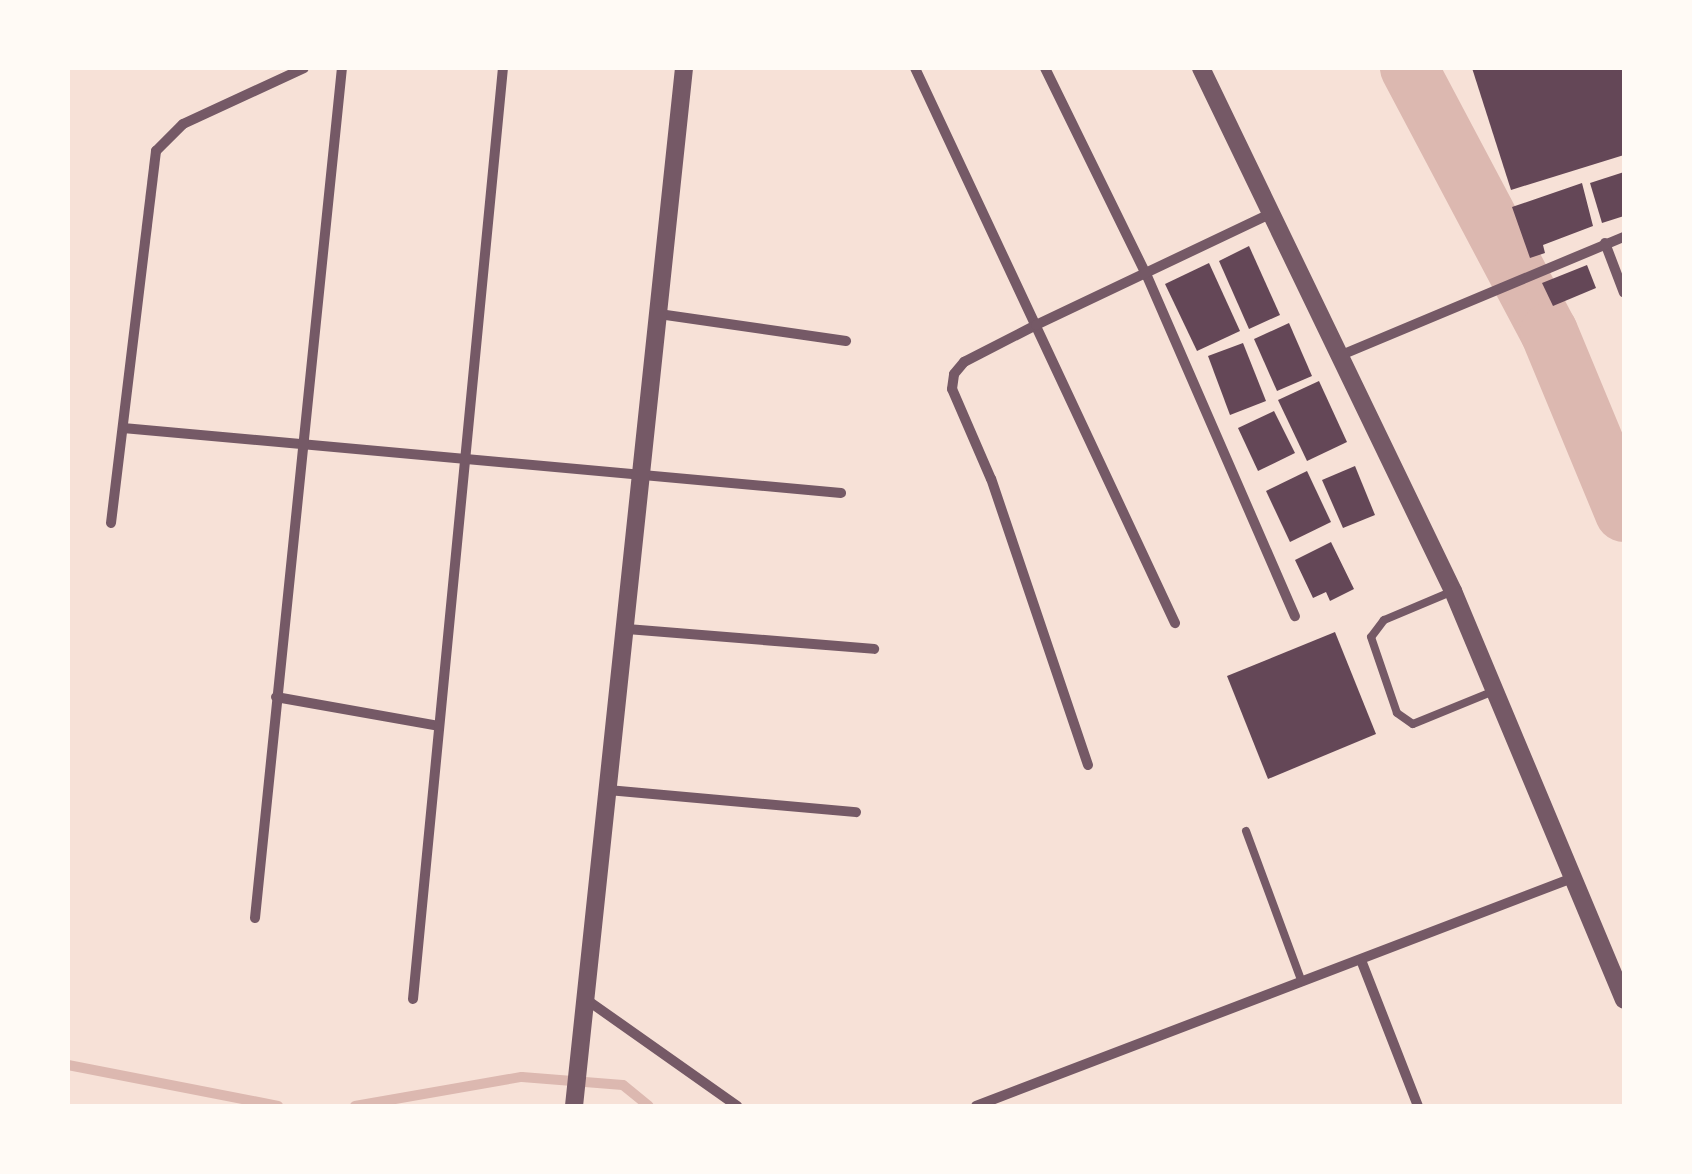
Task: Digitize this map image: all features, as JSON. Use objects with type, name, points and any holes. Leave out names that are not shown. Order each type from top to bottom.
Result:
[{"type":"street","points":[[111,523],[156,151],[183,124],[304,68]]},
{"type":"street","points":[[255,918],[342,68]]},
{"type":"street","points":[[413,999],[503,68]]},
{"type":"street","points":[[574,1102],[684,68]]},
{"type":"street","points":[[915,68],[1174,623]]},
{"type":"street","points":[[1044,68],[1146,276],[1295,616]]},
{"type":"street","points":[[1202,68],[1453,591],[1576,876],[1624,1000]]},
{"type":"street","points":[[1088,765],[991,479],[952,389],[964,362],[1272,213]]},
{"type":"street","points":[[1339,356],[1545,265],[1624,237]]},
{"type":"street","points":[[1606,242],[1624,292]]},
{"type":"street","points":[[660,314],[846,341]]},
{"type":"street","points":[[123,428],[301,448],[644,472],[841,493]]},
{"type":"street","points":[[627,629],[874,649]]},
{"type":"street","points":[[276,697],[438,726]]},
{"type":"street","points":[[608,790],[856,812]]},
{"type":"street","points":[[976,1106],[1576,876]]},
{"type":"street","points":[[1361,960],[1418,1106]]},
{"type":"street","points":[[587,1000],[738,1106]]},
{"type":"lane","points":[[1453,591],[1384,620],[1371,637],[1397,713],[1413,724],[1496,690]]},
{"type":"lane","points":[[1246,831],[1302,982]]},
{"type":"building","points":[[1472,68],[1624,68],[1624,155],[1511,190]]},
{"type":"building","points":[[1624,172],[1624,216],[1602,223],[1590,183]]},
{"type":"building","points":[[1582,183],[1593,226],[1543,245],[1545,253],[1530,258],[1512,207]]},
{"type":"building","points":[[1249,246],[1280,315],[1249,329],[1219,261]]},
{"type":"building","points":[[1209,263],[1240,331],[1197,351],[1165,284]]},
{"type":"building","points":[[1587,265],[1596,288],[1553,306],[1542,283]]},
{"type":"building","points":[[1289,323],[1312,376],[1277,391],[1254,339]]},
{"type":"building","points":[[1243,343],[1266,401],[1230,415],[1208,356]]},
{"type":"building","points":[[1319,381],[1347,442],[1307,461],[1278,400]]},
{"type":"building","points":[[1274,411],[1295,453],[1258,471],[1238,428]]},
{"type":"building","points":[[1355,466],[1375,515],[1343,528],[1322,480]]},
{"type":"building","points":[[1307,471],[1331,522],[1290,542],[1266,491]]},
{"type":"building","points":[[1331,542],[1354,589],[1330,601],[1326,592],[1313,598],[1295,560]]},
{"type":"building","points":[[1335,632],[1376,734],[1268,779],[1227,676]]},
{"type":"waterway","points":[[1409,68],[1549,332],[1624,513]]},
{"type":"waterway","points":[[68,1065],[278,1106]]},
{"type":"waterway","points":[[355,1106],[522,1077],[623,1085],[649,1106]]}]
